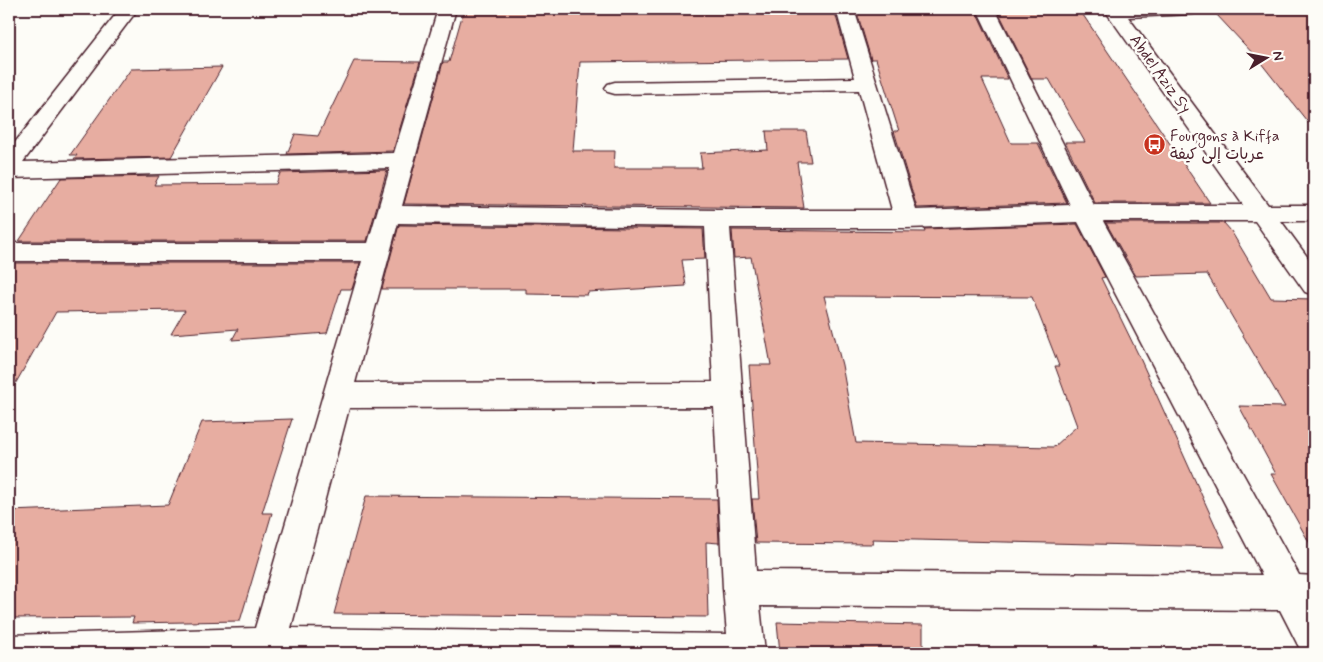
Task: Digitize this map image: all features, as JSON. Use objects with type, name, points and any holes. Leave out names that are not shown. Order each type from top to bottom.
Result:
[{"type":"street","points":[[9,165],[16,147],[129,9]]},
{"type":"street","points":[[268,646],[377,252],[447,9]]},
{"type":"street","points":[[845,9],[906,219]]},
{"type":"street","points":[[986,9],[1086,213],[1302,593],[1314,638]]},
{"type":"street","points":[[1114,11],[1192,9]]},
{"type":"street","name":"Abdel Aziz Sy","points":[[1114,11],[1314,285]]},
{"type":"street","points":[[614,88],[867,84]]},
{"type":"street","points":[[9,170],[404,160]]},
{"type":"street","points":[[388,214],[717,219],[906,219],[1086,213],[1314,213]]},
{"type":"street","points":[[9,653],[268,646],[747,653],[740,588],[717,219]]},
{"type":"street","points":[[9,252],[377,252]]},
{"type":"street","points":[[337,396],[729,394]]},
{"type":"street","points":[[740,588],[1302,593]]},
{"type":"building","points":[[464,9],[834,9],[848,59],[580,62],[573,151],[615,151],[614,168],[702,168],[700,153],[768,150],[766,131],[806,131],[811,162],[797,162],[804,208],[404,204],[443,62],[449,62]]},
{"type":"building","points":[[856,9],[975,9],[1008,79],[982,79],[1011,143],[1038,143],[1067,203],[917,208],[894,131],[899,131],[876,59],[871,59]]},
{"type":"building","points":[[997,9],[1079,9],[1210,203],[1095,203],[1065,142],[1085,142],[1049,79],[1032,79]]},
{"type":"building","points":[[1314,12],[1314,130],[1257,58],[1216,14]]},
{"type":"building","points":[[354,61],[420,62],[393,151],[287,154],[295,134],[318,136]]},
{"type":"building","points":[[222,67],[171,157],[74,159],[77,155],[70,155],[131,69]]},
{"type":"building","points":[[387,170],[367,241],[19,241],[61,178],[159,176],[154,185],[276,184],[280,173]]},
{"type":"building","points":[[1106,223],[1224,223],[1231,231],[1271,298],[1314,299],[1314,551],[1271,474],[1276,474],[1239,406],[1285,407],[1207,274],[1136,276]]},
{"type":"building","points":[[1077,224],[1105,277],[1101,278],[1139,356],[1225,547],[872,539],[873,544],[756,543],[752,499],[759,499],[749,365],[771,365],[751,257],[734,258],[732,230],[925,232],[924,229]],"holes":[[[824,296],[1032,297],[1059,366],[1055,366],[1077,426],[1054,447],[856,443],[842,365]]]},
{"type":"building","points":[[399,225],[703,229],[705,259],[682,260],[686,286],[588,292],[587,295],[526,294],[526,289],[382,289]]},
{"type":"building","points":[[9,263],[360,263],[352,289],[341,289],[327,333],[232,340],[238,329],[171,334],[185,310],[56,312],[9,395]]},
{"type":"building","points":[[292,419],[262,513],[272,513],[240,621],[132,623],[134,617],[9,618],[9,511],[168,505],[202,422]]},
{"type":"building","points":[[366,496],[717,499],[719,543],[706,542],[708,617],[334,614]]},
{"type":"building","points":[[777,622],[923,625],[923,653],[780,653]]},
{"type":"place","name":"Fourgons à Kiffa عربات إلى كيفة","points":[[1154,145]]}]
